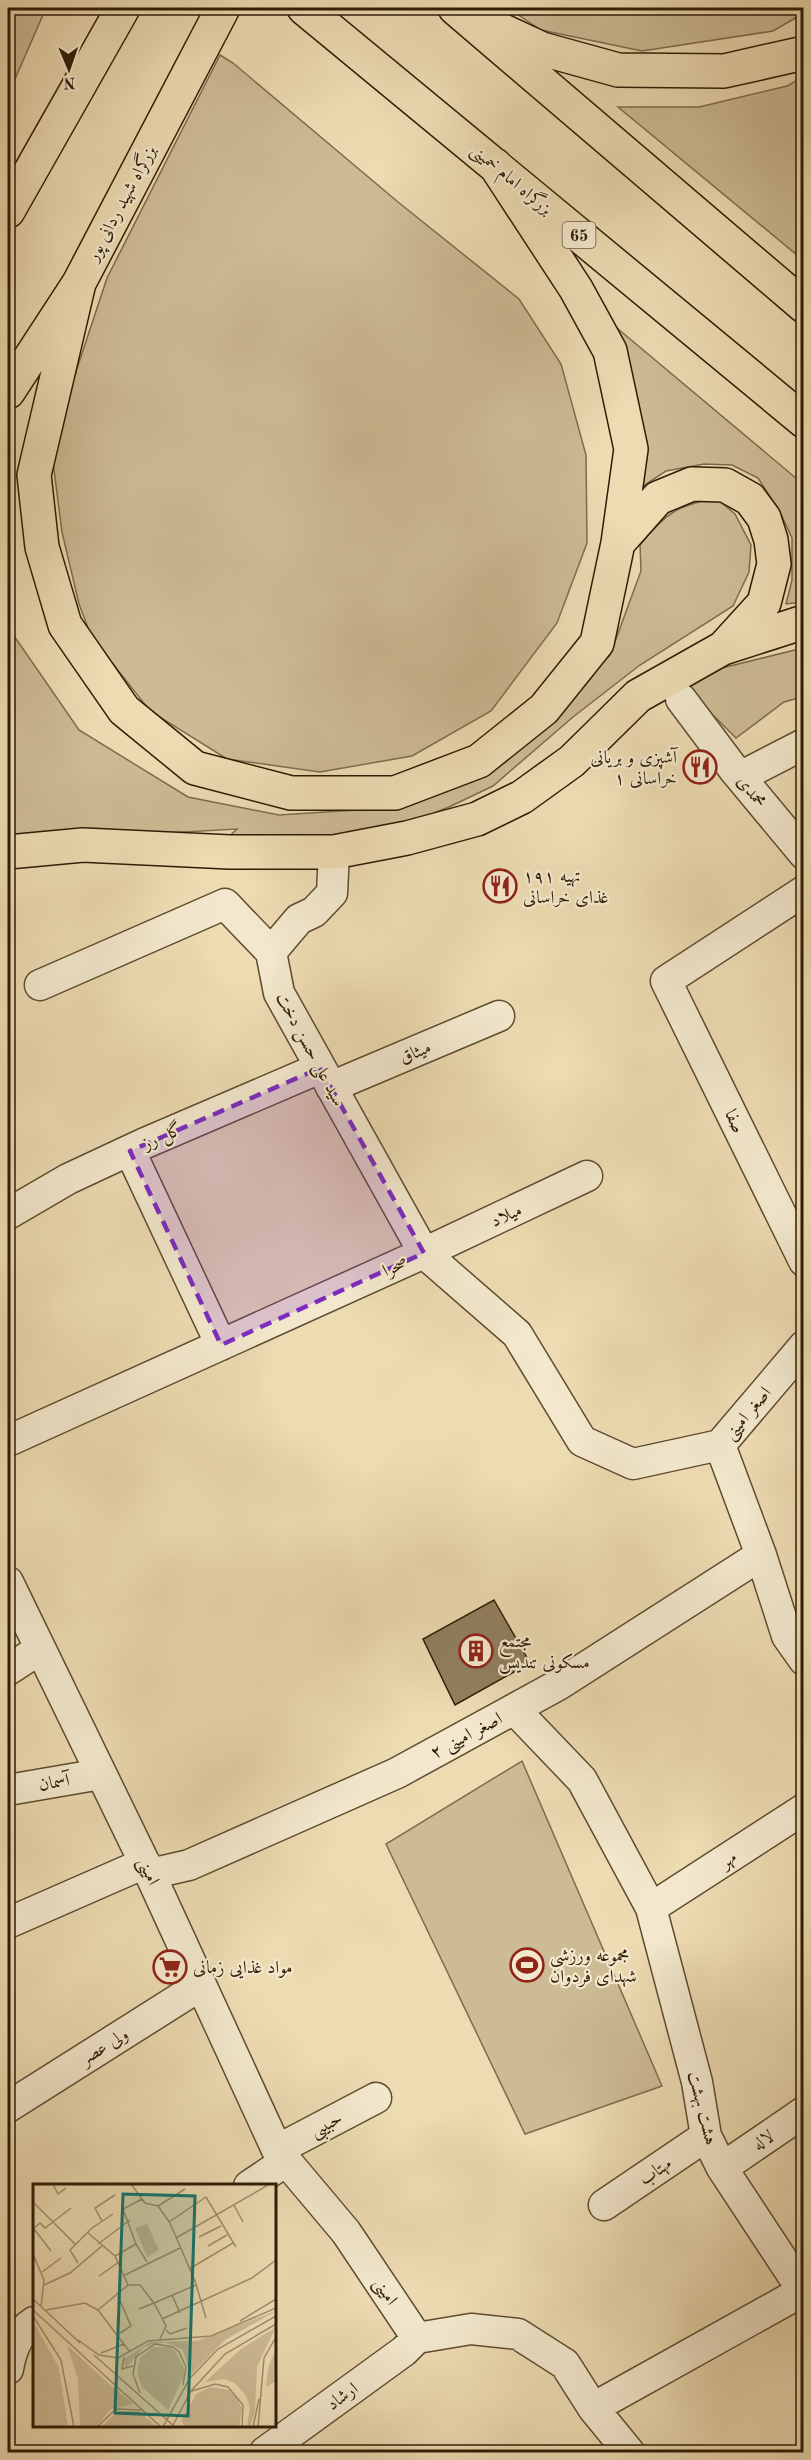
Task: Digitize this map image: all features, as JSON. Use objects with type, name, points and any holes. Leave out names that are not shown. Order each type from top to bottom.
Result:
[{"type":"highway","points":[[8,211],[123,8]]},
{"type":"highway","name":"بزرگراه شهید ردانی پور","points":[[8,392],[79,283],[223,8]]},
{"type":"highway","name":"بزرگراه امام خمینی","points":[[304,8],[804,421]]},
{"type":"highway","points":[[457,8],[542,49],[618,70],[724,71],[804,53]]},
{"type":"highway","points":[[457,8],[804,306]]},
{"type":"highway","points":[[79,283],[34,475],[42,547],[65,625],[124,710],[195,768],[291,793],[395,793],[479,761],[544,709],[597,643],[618,543],[631,449],[610,351],[576,289],[495,165]]},
{"type":"highway","points":[[618,543],[658,498],[692,484],[725,485],[750,498],[764,518],[771,540],[774,564],[764,603],[723,648]]},
{"type":"highway","points":[[8,852],[83,845],[230,852],[334,852],[407,838],[477,819],[522,797],[572,761],[638,696],[723,648],[804,622]]},
{"type":"street","name":"محمدی","points":[[681,699],[740,777],[794,827],[804,854]]},
{"type":"street","points":[[740,777],[804,744]]},
{"type":"street","points":[[40,985],[225,904],[271,952],[299,919],[314,912],[332,893],[334,852]]},
{"type":"street","name":"صفا","points":[[804,891],[666,981],[804,1260]]},
{"type":"street","name":"سید علی حسن دخت","points":[[271,952],[279,993],[424,1253]]},
{"type":"street","name":"میثاق","points":[[326,1077],[500,1016]]},
{"type":"street","name":"گل رز","points":[[8,1214],[68,1179],[130,1151],[326,1077]]},
{"type":"street","points":[[130,1151],[221,1345]]},
{"type":"street","name":"میلاد","points":[[424,1253],[587,1176]]},
{"type":"street","name":"صحرا","points":[[8,1441],[424,1253],[517,1334],[582,1441],[633,1464],[720,1445]]},
{"type":"street","name":"اصغر امینی","points":[[804,1346],[720,1445],[761,1555],[787,1636],[804,1660]]},
{"type":"street","name":"۲ اصغر امینی","points":[[8,1923],[147,1869],[189,1865],[397,1773],[558,1685],[761,1555]]},
{"type":"street","name":"امینی","points":[[8,1582],[147,1869],[282,2156],[346,2232],[417,2338]]},
{"type":"street","points":[[8,1670],[40,1649]]},
{"type":"street","name":"هشت بهشت","points":[[514,1709],[582,1780],[651,1908],[697,2082],[706,2136],[722,2168],[803,2291],[593,2408]]},
{"type":"street","name":"آسمان","points":[[8,1790],[101,1774]]},
{"type":"street","name":"مهر","points":[[651,1908],[804,1809]]},
{"type":"street","name":"ولی عصر","points":[[8,2107],[201,1985]]},
{"type":"street","name":"حبیبی","points":[[282,2156],[376,2098]]},
{"type":"street","name":"لاله","points":[[722,2168],[804,2112]]},
{"type":"street","name":"مهتاب","points":[[604,2205],[706,2136]]},
{"type":"street","points":[[251,2184],[282,2156]]},
{"type":"street","points":[[8,2368],[11,2350],[27,2327],[33,2323]]},
{"type":"street","points":[[417,2338],[471,2329],[518,2334],[565,2364],[593,2408],[629,2452]]},
{"type":"street","name":"ارشاد","points":[[265,2452],[404,2351],[417,2338]]},
{"type":"highlighted area","points":[[320,1068],[424,1253],[221,1345],[130,1151]]},
{"type":"shaded area","points":[[8,8],[46,8],[8,95]]},
{"type":"shaded area","points":[[508,8],[803,8],[804,13],[773,31],[642,51],[541,30]]},
{"type":"shaded area","points":[[220,55],[233,63],[398,202],[519,299],[561,364],[586,455],[587,543],[557,623],[491,711],[412,756],[320,772],[227,759],[150,711],[91,636],[79,604],[62,532],[51,447],[107,278]]},
{"type":"shaded area","points":[[803,77],[803,260],[618,107],[699,107],[787,86]]},
{"type":"shaded area","points":[[605,318],[803,484],[803,602],[786,604],[792,580],[792,538],[781,514],[758,478],[732,465],[704,464],[666,471],[637,490]]},
{"type":"shaded area","points":[[716,498],[735,514],[751,545],[749,572],[733,606],[640,665],[573,717],[493,786],[449,807],[391,830],[309,838],[226,839],[237,829],[8,836],[8,602],[12,633],[79,730],[188,797],[279,815],[403,807],[584,681],[610,655],[641,571],[640,545],[657,525],[673,512],[691,504]]},
{"type":"shaded area","points":[[803,648],[803,697],[784,702],[736,738],[686,688],[722,668]]},
{"type":"shaded area","name":"مجموعه ورزشی شهدای فردوان","points":[[522,1761],[662,2086],[525,2134],[386,1844]]},
{"type":"building","name":"مجتمع مسکونی تندیس","points":[[494,1600],[530,1663],[455,1705],[423,1639]]},
{"type":"place","name":"آشپزی و بریانی خراسانی ۱","points":[[700,767]]},
{"type":"place","name":"۱۹۱ تهیه غذای خراسانی","points":[[500,886]]},
{"type":"place","name":"مجتمع مسکونی تندیس","points":[[476,1651]]},
{"type":"place","name":"مجموعه ورزشی شهدای فردوان","points":[[527,1965]]},
{"type":"place","name":"مواد غذایی زمانی","points":[[170,1967]]}]
